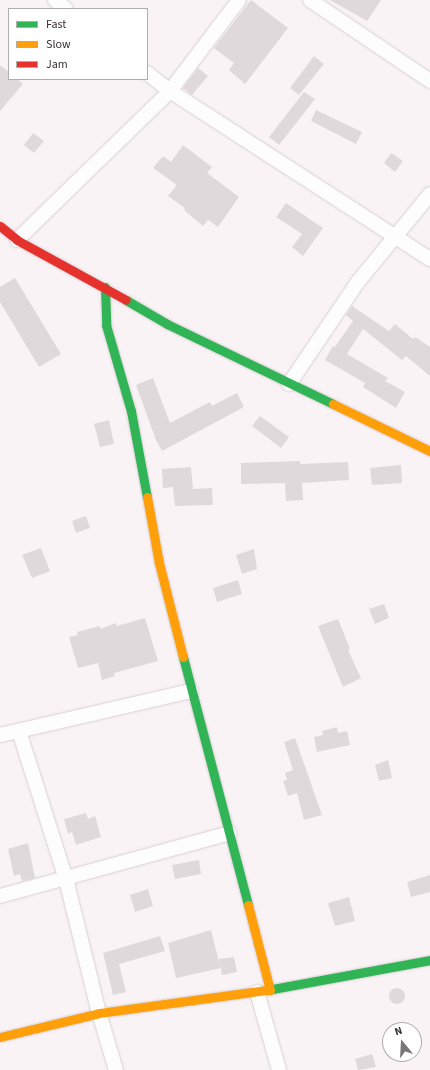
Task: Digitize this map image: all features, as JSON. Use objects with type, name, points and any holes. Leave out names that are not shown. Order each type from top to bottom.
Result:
[{"type":"street","points":[[55,0],[65,8]]},
{"type":"street","points":[[17,240],[170,91],[240,0]]},
{"type":"street","points":[[310,0],[430,81]]},
{"type":"street","points":[[148,73],[170,91],[430,259]]},
{"type":"street","points":[[289,384],[357,283],[430,194]]},
{"type":"street","points":[[0,226],[17,240],[106,287],[167,324],[430,451]]},
{"type":"street","points":[[106,287],[106,325],[131,411],[159,563],[191,691],[230,833],[279,1070]]},
{"type":"street","points":[[0,735],[191,691]]},
{"type":"street","points":[[19,731],[66,879],[99,1012],[116,1070]]},
{"type":"street","points":[[0,896],[230,833]]},
{"type":"street","points":[[0,1037],[99,1012],[263,991],[430,960]]},
{"type":"building","points":[[251,0],[288,28],[245,84],[229,70],[234,63],[214,48]]},
{"type":"building","points":[[330,0],[381,0],[367,21]]},
{"type":"building","points":[[314,56],[324,64],[299,95],[290,88]]},
{"type":"building","points":[[0,65],[8,71],[8,80],[18,80],[23,84],[0,111]]},
{"type":"building","points":[[198,68],[208,76],[192,95],[183,88]]},
{"type":"building","points":[[304,92],[315,99],[279,145],[269,137]]},
{"type":"building","points":[[316,110],[362,132],[356,144],[311,121]]},
{"type":"building","points":[[33,133],[44,141],[34,153],[24,145]]},
{"type":"building","points":[[183,145],[212,167],[207,173],[239,197],[218,227],[208,220],[203,226],[184,210],[185,208],[168,196],[177,185],[153,168],[163,156],[171,162]]},
{"type":"building","points":[[391,153],[403,161],[395,172],[384,163]]},
{"type":"building","points":[[286,203],[323,228],[303,256],[292,247],[302,234],[276,217]]},
{"type":"building","points":[[15,278],[61,354],[39,367],[0,302],[0,287]]},
{"type":"building","points":[[352,306],[389,331],[395,324],[413,339],[415,337],[430,347],[430,376],[406,356],[402,360],[363,329],[347,354],[388,378],[385,381],[405,392],[396,408],[363,387],[365,383],[325,360],[333,346],[335,347],[353,321],[346,315]]},
{"type":"building","points":[[153,378],[170,423],[210,402],[212,406],[237,393],[244,407],[162,451],[156,440],[136,385]]},
{"type":"building","points":[[260,416],[289,437],[281,448],[252,426]]},
{"type":"building","points":[[109,420],[114,444],[100,447],[94,424]]},
{"type":"building","points":[[300,461],[300,464],[348,462],[349,480],[302,483],[303,500],[286,501],[285,483],[241,484],[241,463]]},
{"type":"building","points":[[401,465],[402,483],[372,485],[370,468]]},
{"type":"building","points":[[191,467],[193,489],[212,488],[213,505],[175,506],[173,487],[163,488],[162,469]]},
{"type":"building","points":[[86,516],[90,528],[76,533],[72,521]]},
{"type":"building","points":[[41,548],[50,571],[32,578],[22,555]]},
{"type":"building","points":[[254,549],[257,569],[242,574],[236,555]]},
{"type":"building","points":[[238,580],[242,594],[217,602],[213,588]]},
{"type":"building","points":[[384,604],[389,618],[375,624],[369,609]]},
{"type":"building","points":[[145,618],[158,661],[114,673],[115,676],[102,680],[98,663],[78,668],[69,637],[78,635],[77,632],[100,626],[100,629],[116,623],[117,626]]},
{"type":"building","points":[[338,619],[350,649],[348,650],[361,678],[343,687],[318,626]]},
{"type":"building","points":[[337,727],[338,733],[347,731],[350,745],[317,752],[314,737],[323,735],[322,731]]},
{"type":"building","points":[[295,738],[322,815],[304,820],[297,793],[288,796],[283,781],[287,780],[285,773],[293,770],[284,742]]},
{"type":"building","points":[[388,760],[392,778],[379,781],[375,765]]},
{"type":"building","points":[[86,813],[88,819],[95,816],[101,837],[76,845],[72,832],[68,834],[64,819]]},
{"type":"building","points":[[28,843],[35,878],[22,881],[20,874],[14,876],[8,849]]},
{"type":"building","points":[[199,860],[201,874],[175,879],[172,865]]},
{"type":"building","points":[[430,875],[430,892],[411,897],[407,882]]},
{"type":"building","points":[[148,889],[153,906],[135,912],[130,895]]},
{"type":"building","points":[[349,897],[355,921],[335,926],[328,903]]},
{"type":"building","points":[[211,930],[220,966],[219,959],[234,957],[237,972],[222,975],[221,968],[176,978],[168,943]]},
{"type":"building","points":[[160,936],[165,951],[119,964],[126,992],[113,995],[103,953]]},
{"type":"building","points":[[394,988],[400,988],[405,993],[403,1002],[400,1004],[394,1004],[389,999],[389,993]]},
{"type":"building","points":[[372,1054],[376,1067],[358,1070],[355,1059]]},
{"type":"traffic: fast","points":[[105,287],[106,325],[131,411],[147,497]]},
{"type":"traffic: fast","points":[[126,300],[167,324],[333,404]]},
{"type":"traffic: fast","points":[[183,657],[248,905]]},
{"type":"traffic: fast","points":[[267,990],[430,960]]},
{"type":"traffic: slow","points":[[333,404],[430,451]]},
{"type":"traffic: slow","points":[[147,497],[159,563],[183,657]]},
{"type":"traffic: slow","points":[[248,905],[270,990]]},
{"type":"traffic: slow","points":[[0,1037],[99,1013],[267,990]]},
{"type":"traffic: jam","points":[[0,226],[17,240],[126,300]]}]
